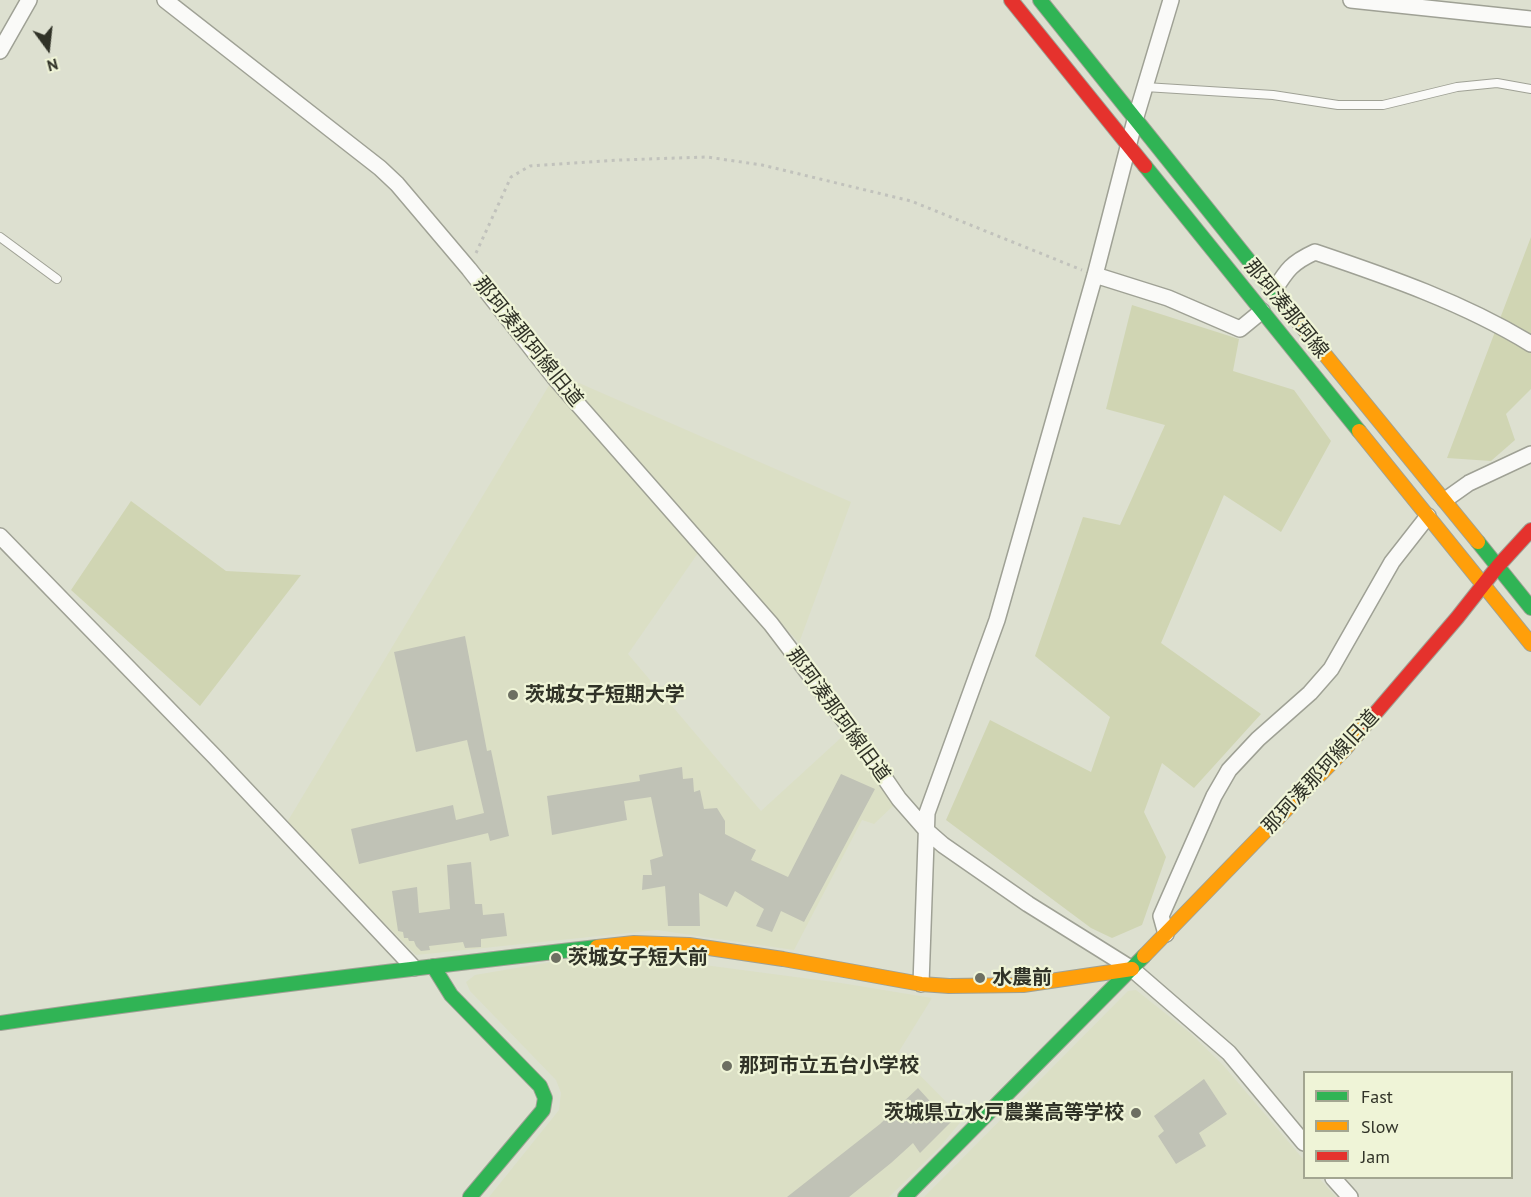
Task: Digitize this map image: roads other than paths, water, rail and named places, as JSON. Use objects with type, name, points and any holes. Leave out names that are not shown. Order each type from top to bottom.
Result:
[{"type":"street","points":[[0,51],[29,0]]},
{"type":"street","name":"那珂湊那珂線旧道","points":[[165,0],[380,168],[397,184],[469,269],[554,377],[771,624],[853,732],[899,799],[927,831],[1028,904],[1132,969],[1344,750],[1531,530]]},
{"type":"street","name":"那珂湊那珂線","points":[[1011,0],[1531,644]]},
{"type":"street","name":"那珂湊那珂線","points":[[1040,0],[1369,411],[1445,500],[1531,608]]},
{"type":"street","points":[[921,984],[927,813],[998,620],[1095,275],[1135,120],[1171,0]]},
{"type":"street","points":[[1351,0],[1531,19]]},
{"type":"street","points":[[1273,292],[1286,271],[1297,260],[1315,252],[1453,303],[1531,344]]},
{"type":"street","points":[[1095,275],[1168,298],[1240,329],[1262,311]]},
{"type":"street","points":[[1445,500],[1469,483],[1531,454]]},
{"type":"street","points":[[1166,934],[1161,916],[1214,796],[1229,770],[1258,739],[1310,693],[1331,669],[1392,562],[1428,516]]},
{"type":"street","points":[[0,536],[215,757],[414,968]]},
{"type":"street","points":[[0,1023],[139,1003],[561,950],[660,943],[783,959],[921,984],[958,987],[1023,985],[1132,969],[1229,1053],[1303,1141]]},
{"type":"street","points":[[433,966],[451,995],[540,1086],[545,1098],[543,1110],[470,1197]]},
{"type":"street","points":[[905,1197],[1132,969]]},
{"type":"street","points":[[1334,1179],[1350,1197]]},
{"type":"lane","points":[[1145,87],[1273,95],[1338,105],[1383,105],[1457,87],[1497,83],[1531,88]]},
{"type":"lane","points":[[0,237],[57,279]]},
{"type":"place","name":"茨城女子短期大学","points":[[513,695]]},
{"type":"place","name":"茨城女子短大前","points":[[556,958]]},
{"type":"place","name":"水農前","points":[[980,978]]},
{"type":"place","name":"那珂市立五台小学校","points":[[727,1066]]},
{"type":"place","name":"茨城県立水戸農業高等学校","points":[[1136,1113]]}]
